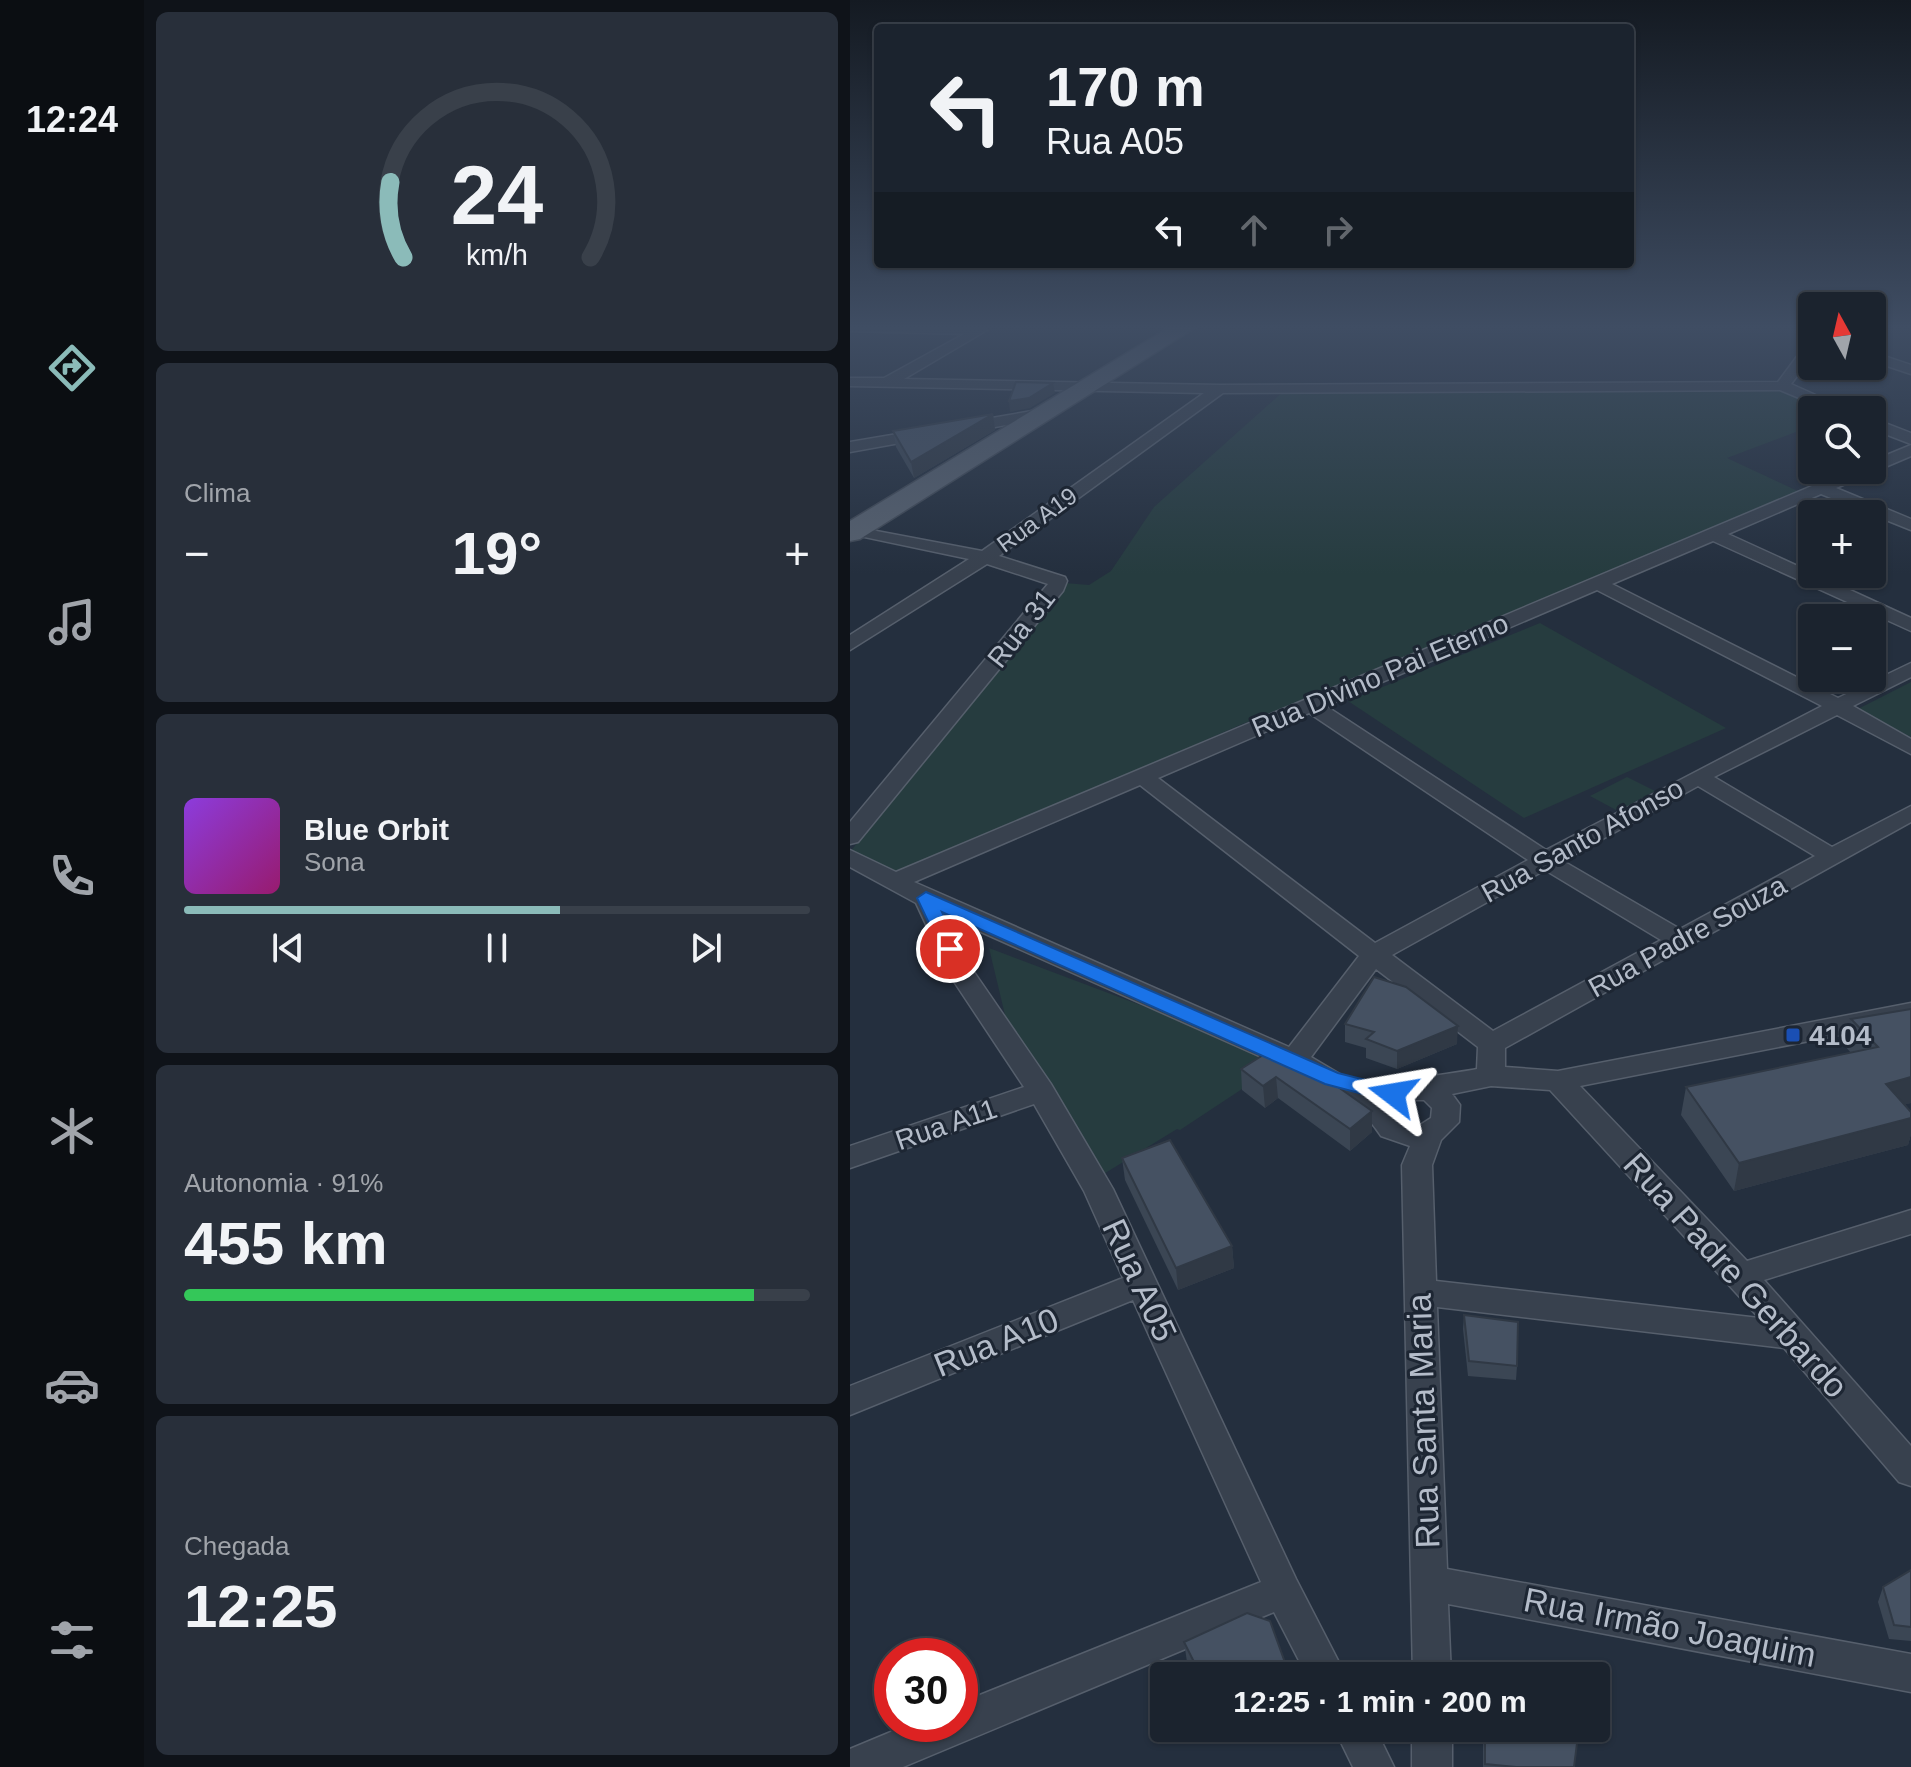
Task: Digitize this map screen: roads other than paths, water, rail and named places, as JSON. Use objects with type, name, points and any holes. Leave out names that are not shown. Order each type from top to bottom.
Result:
[{"type":"main road","points":[[852,527],[889,508],[1051,409]]},
{"type":"street","name":"Rua A19","points":[[850,644],[985,557],[1191,409]]},
{"type":"street","points":[[850,447],[1044,414]]},
{"type":"street","points":[[1886,429],[1911,439]]},
{"type":"street","points":[[1886,461],[1911,450]]},
{"type":"street","name":"Rua Divino Pai Eterno","points":[[896,881],[1831,484]]},
{"type":"street","points":[[1821,488],[1911,525]]},
{"type":"street","name":"Rua 31","points":[[850,837],[1057,586],[1053,577],[985,557],[852,527]]},
{"type":"street","points":[[1713,534],[1911,625]]},
{"type":"street","points":[[1597,583],[1837,706],[1911,748]]},
{"type":"street","name":"Rua Santo Afonso","points":[[1294,1060],[1374,954],[1698,777],[1911,669]]},
{"type":"street","points":[[1310,705],[1546,861],[1682,941]]},
{"type":"street","points":[[1142,776],[1491,1044],[1491,1076]]},
{"type":"street","points":[[1698,777],[1831,856]]},
{"type":"street","name":"Rua Padre Souza","points":[[1491,1044],[1911,813]]},
{"type":"street","points":[[850,857],[926,898],[1294,1060],[1429,1134]]},
{"type":"street","name":"Rua A05","points":[[926,898],[962,974],[1041,1091],[1098,1189],[1283,1591],[1320,1662]]},
{"type":"street","points":[[1392,1114],[1491,1076],[1558,1081],[1911,1012]]},
{"type":"street","name":"Rua Padre Gerbardo","points":[[1558,1081],[1741,1275],[1911,1471]]},
{"type":"street","name":"Rua A11","points":[[850,1157],[1041,1091]]},
{"type":"street","name":"Rua Santa Maria","points":[[1431,1662],[1417,1165],[1429,1134],[1445,1122],[1434,1097]]},
{"type":"street","name":"Rua Santa Maria","points":[[1392,1114],[1417,1165]]},
{"type":"street","points":[[1741,1275],[1911,1222]]},
{"type":"street","name":"Rua A10","points":[[850,1401],[1141,1284]]},
{"type":"street","points":[[1420,1292],[1791,1335]]},
{"type":"street","name":"Rua Irmão Joaquim","points":[[1428,1583],[1911,1673]]},
{"type":"street","points":[[978,1716],[1283,1591]]},
{"type":"street","points":[[855,1767],[915,1742]]},
{"type":"street","points":[[1361,1742],[1374,1767]]},
{"type":"street","points":[[1432,1742],[1432,1767]]},
{"type":"place","name":"4104","points":[[1793,1035]]}]
